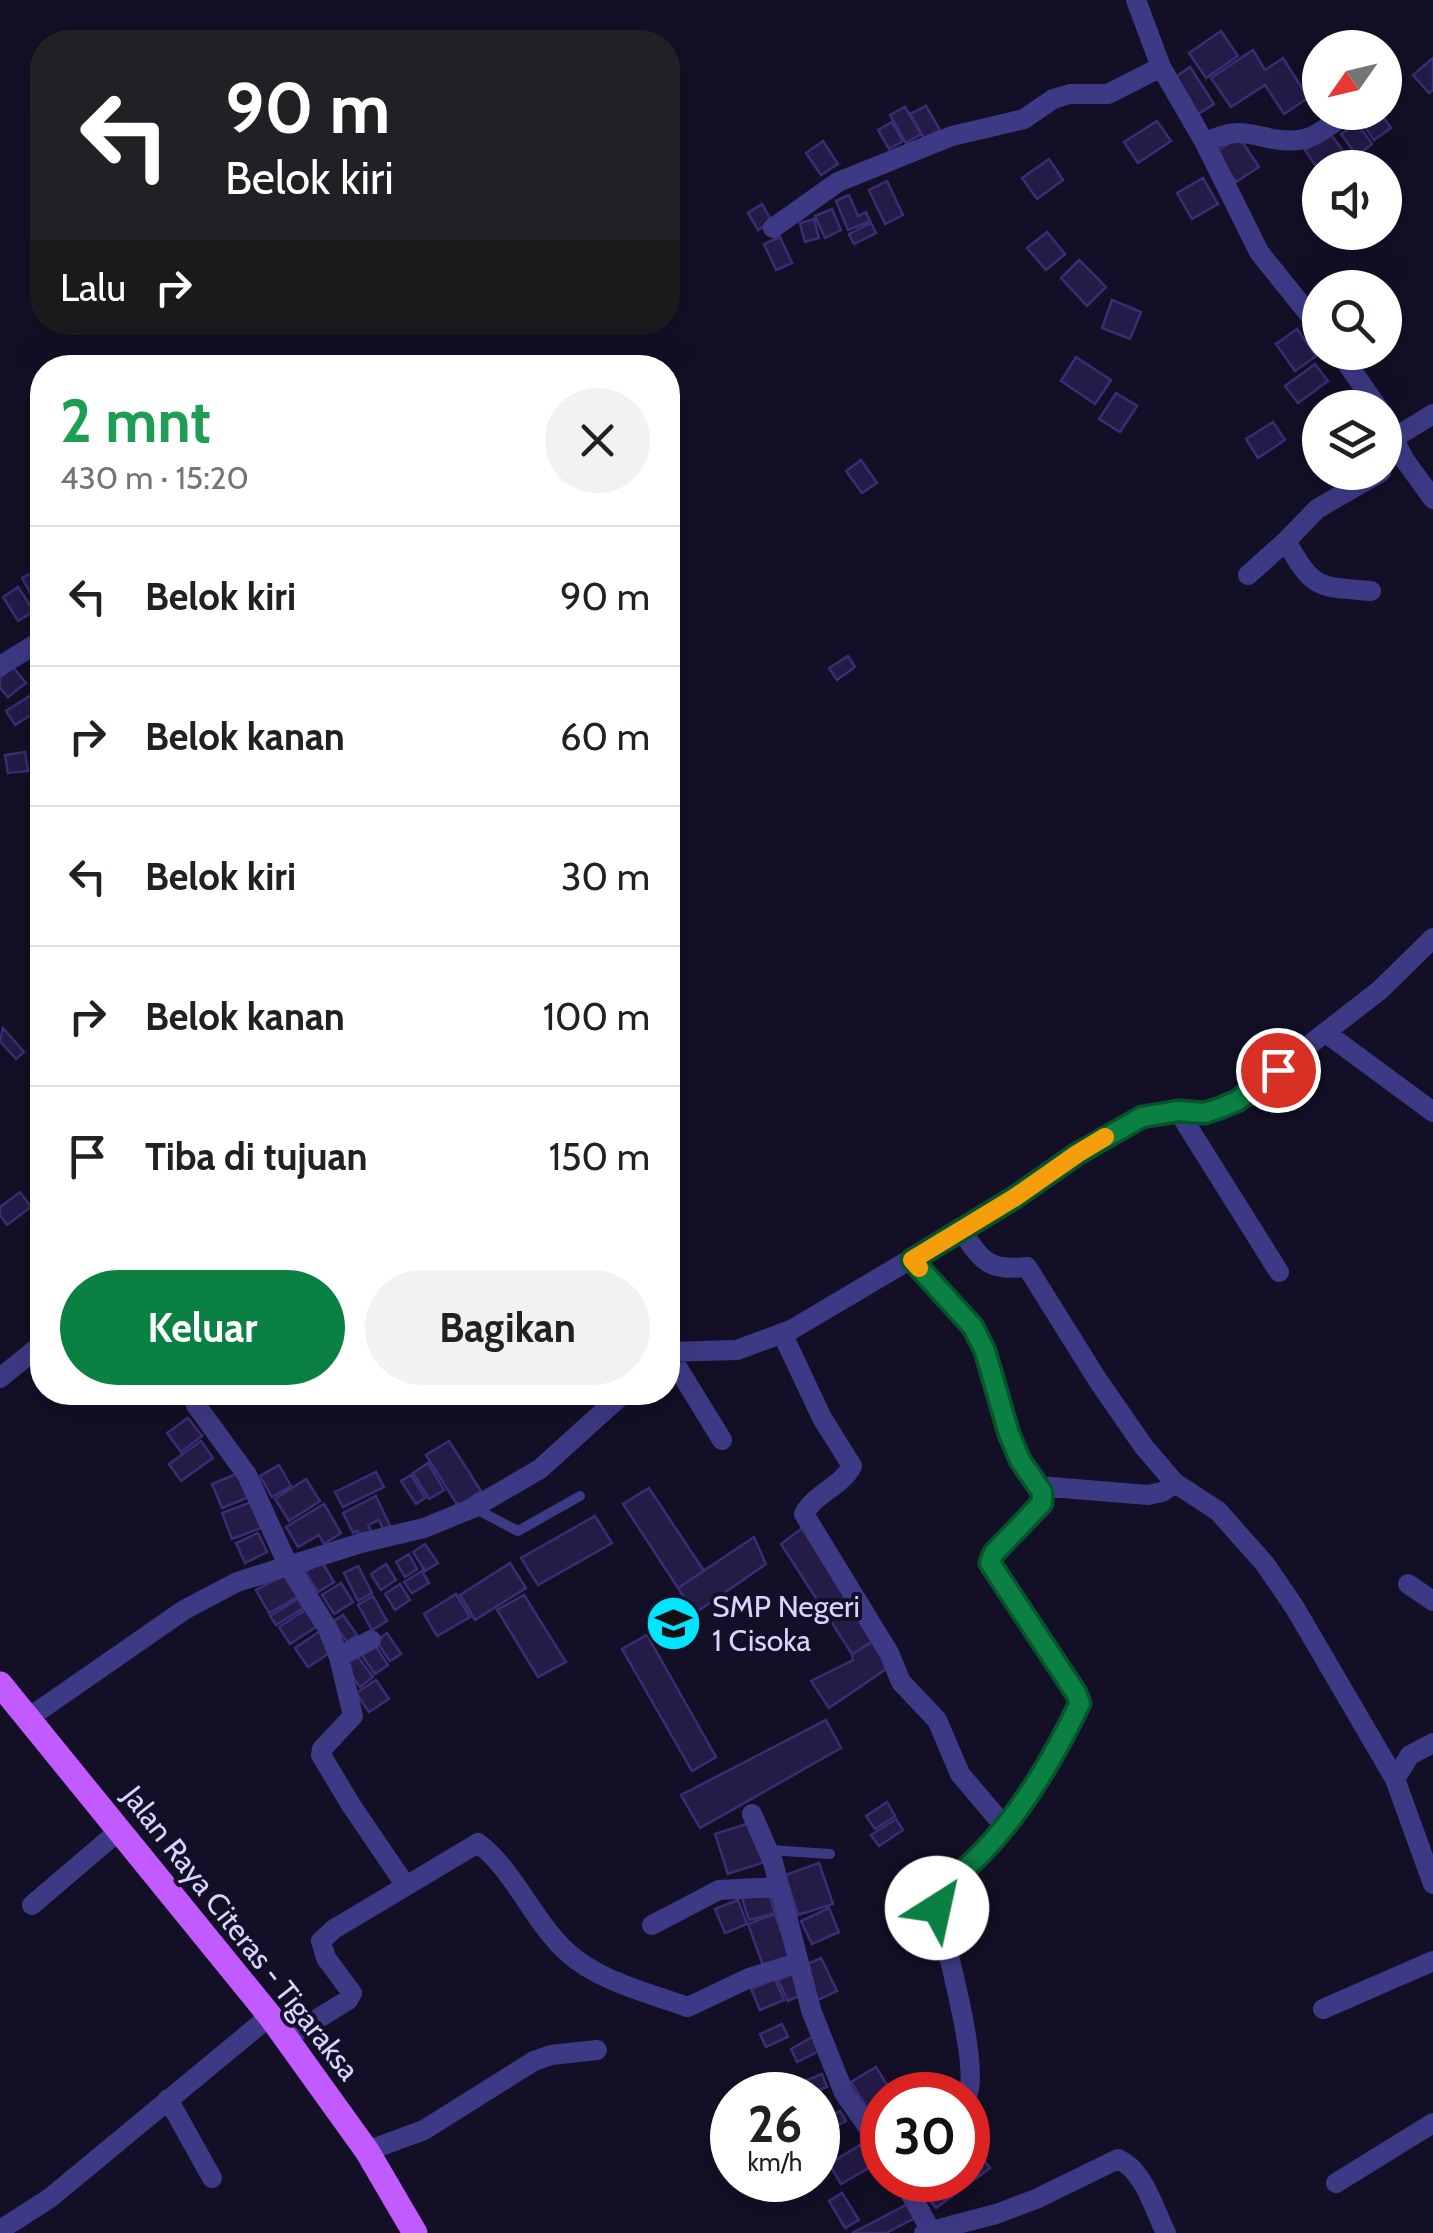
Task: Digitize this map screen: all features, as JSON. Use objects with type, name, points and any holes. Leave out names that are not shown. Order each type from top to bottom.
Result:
[{"type":"main road","name":"Jalan Raya Citeras - Tigaraksa","points":[[0,1684],[270,2016],[367,2151],[415,2233]]},
{"type":"street","points":[[1140,2],[1160,67],[1259,252],[1302,306]]},
{"type":"street","points":[[773,228],[838,182],[952,136],[1024,120],[1052,99],[1070,94],[1108,94],[1160,67]]},
{"type":"street","points":[[1204,143],[1223,134],[1243,131],[1273,140],[1300,140],[1319,130]]},
{"type":"street","points":[[1402,425],[1433,414]]},
{"type":"street","points":[[1402,455],[1433,500]]},
{"type":"street","points":[[1248,575],[1317,509],[1350,490]]},
{"type":"street","points":[[1286,541],[1304,574],[1314,582],[1328,588],[1371,591]]},
{"type":"street","points":[[0,666],[30,647]]},
{"type":"street","points":[[680,1352],[737,1350],[782,1333],[912,1260],[1142,1117],[1178,1111],[1205,1113],[1237,1101],[1380,990],[1433,938]]},
{"type":"street","points":[[1326,1033],[1433,1112]]},
{"type":"street","points":[[1178,1111],[1279,1272]]},
{"type":"street","points":[[961,1230],[987,1262],[998,1268],[1027,1267],[1034,1274],[1096,1379],[1144,1448],[1175,1484],[1218,1511],[1265,1564],[1320,1646],[1396,1779],[1433,1884]]},
{"type":"street","points":[[912,1260],[973,1327],[985,1351],[1009,1434],[1020,1460],[1039,1486],[1042,1503],[994,1553],[990,1563],[1080,1703],[1030,1794],[1005,1826],[942,1888],[936,1901],[970,2072]]},
{"type":"street","points":[[782,1333],[822,1418],[852,1466],[804,1514],[889,1653],[901,1682],[937,1720],[960,1774],[1005,1826]]},
{"type":"street","points":[[0,1378],[30,1354]]},
{"type":"street","points":[[680,1372],[722,1440]]},
{"type":"street","points":[[196,1405],[246,1475],[288,1566],[328,1629],[353,1716],[322,1749],[321,1755],[350,1806],[406,1886]]},
{"type":"street","points":[[27,1718],[184,1610],[237,1582],[361,1543],[410,1533],[474,1508],[540,1469],[611,1405]]},
{"type":"street","points":[[1039,1486],[1148,1494],[1175,1484]]},
{"type":"street","points":[[1408,1584],[1433,1601]]},
{"type":"street","points":[[339,1657],[370,1640]]},
{"type":"street","points":[[1396,1779],[1410,1755],[1433,1743]]},
{"type":"street","points":[[752,1814],[768,1850],[811,2010],[844,2093],[860,2115]]},
{"type":"street","points":[[32,1905],[120,1830]]},
{"type":"street","points":[[285,2038],[338,2008],[352,1993],[326,1958],[321,1940],[465,1850],[481,1844],[567,1953],[588,1968],[688,2007],[749,1978],[797,1963]]},
{"type":"street","points":[[652,1925],[719,1890],[778,1888]]},
{"type":"street","points":[[1323,2008],[1433,1960]]},
{"type":"street","points":[[0,2230],[50,2198],[270,2016]]},
{"type":"street","points":[[367,2151],[424,2130],[534,2061],[597,2050]]},
{"type":"street","points":[[168,2099],[212,2178]]},
{"type":"street","points":[[1336,2183],[1433,2123]]},
{"type":"street","points":[[913,2202],[928,2232],[1036,2199],[1118,2159],[1138,2174],[1166,2233]]},
{"type":"lane","points":[[474,1508],[518,1531],[580,1496]]},
{"type":"lane","points":[[768,1850],[830,1854]]},
{"type":"building","points":[[1221,31],[1238,56],[1206,78],[1189,53]]},
{"type":"building","points":[[1253,50],[1265,70],[1283,58],[1302,88],[1302,102],[1284,114],[1265,85],[1231,107],[1211,78]]},
{"type":"building","points":[[1433,58],[1433,90],[1429,93],[1413,75]]},
{"type":"building","points":[[1190,67],[1214,104],[1195,116],[1171,80]]},
{"type":"building","points":[[926,106],[940,130],[924,138],[910,114]]},
{"type":"building","points":[[905,107],[921,134],[906,143],[890,115]]},
{"type":"building","points":[[1157,121],[1171,141],[1138,163],[1124,142]]},
{"type":"building","points":[[892,122],[903,141],[889,149],[878,130]]},
{"type":"building","points":[[1362,130],[1372,144],[1364,150],[1353,150],[1341,134]]},
{"type":"building","points":[[1367,130],[1388,130],[1374,140]]},
{"type":"building","points":[[1330,133],[1342,150],[1305,150]]},
{"type":"building","points":[[1239,137],[1259,167],[1236,182],[1216,152]]},
{"type":"building","points":[[823,141],[838,164],[821,175],[806,153]]},
{"type":"building","points":[[1049,159],[1063,180],[1037,199],[1022,178]]},
{"type":"building","points":[[1203,178],[1218,204],[1192,219],[1177,193]]},
{"type":"building","points":[[887,181],[903,215],[885,224],[869,190]]},
{"type":"building","points":[[849,195],[858,216],[866,212],[870,221],[848,230],[836,201]]},
{"type":"building","points":[[762,204],[772,222],[758,230],[748,213]]},
{"type":"building","points":[[832,209],[841,230],[825,238],[815,216]]},
{"type":"building","points":[[814,219],[819,238],[805,242],[800,223]]},
{"type":"building","points":[[871,223],[876,233],[854,244],[849,234]]},
{"type":"building","points":[[1047,232],[1065,254],[1046,270],[1027,248]]},
{"type":"building","points":[[780,237],[792,263],[776,270],[764,244]]},
{"type":"building","points":[[1079,260],[1106,287],[1087,306],[1061,278]]},
{"type":"building","points":[[1112,300],[1141,312],[1130,339],[1102,328]]},
{"type":"building","points":[[1297,329],[1302,336],[1302,366],[1295,371],[1276,344]]},
{"type":"building","points":[[1076,357],[1111,380],[1095,404],[1061,381]]},
{"type":"building","points":[[1307,370],[1320,370],[1328,381],[1316,390],[1302,390],[1298,403],[1285,386]]},
{"type":"building","points":[[1116,393],[1137,406],[1120,432],[1099,419]]},
{"type":"building","points":[[1273,422],[1285,440],[1258,458],[1246,439]]},
{"type":"building","points":[[861,460],[877,483],[862,493],[846,471]]},
{"type":"building","points":[[30,574],[30,592],[22,578]]},
{"type":"building","points":[[18,587],[30,605],[30,614],[18,621],[3,597]]},
{"type":"building","points":[[848,656],[855,667],[837,680],[829,668]]},
{"type":"building","points":[[13,667],[26,683],[8,697],[0,688],[0,678]]},
{"type":"building","points":[[30,696],[30,716],[15,725],[6,711]]},
{"type":"building","points":[[25,752],[28,771],[8,773],[5,755]]},
{"type":"building","points":[[3,1028],[24,1052],[16,1059],[0,1041]]},
{"type":"building","points":[[20,1192],[30,1206],[7,1225],[0,1207]]},
{"type":"building","points":[[188,1418],[202,1436],[181,1452],[167,1433]]},
{"type":"building","points":[[201,1441],[213,1458],[181,1481],[169,1464]]},
{"type":"building","points":[[449,1441],[481,1491],[458,1506],[426,1455]]},
{"type":"building","points":[[428,1463],[444,1490],[429,1499],[413,1473]]},
{"type":"building","points":[[279,1465],[291,1486],[272,1497],[260,1476]]},
{"type":"building","points":[[376,1472],[384,1487],[343,1507],[335,1492]]},
{"type":"building","points":[[239,1473],[249,1497],[222,1508],[212,1484]]},
{"type":"building","points":[[411,1475],[425,1498],[416,1504],[401,1481]]},
{"type":"building","points":[[306,1479],[320,1501],[289,1521],[275,1499]]},
{"type":"building","points":[[649,1488],[704,1571],[678,1588],[623,1504]]},
{"type":"building","points":[[376,1496],[391,1528],[384,1531],[379,1520],[368,1525],[372,1533],[361,1538],[357,1531],[353,1533],[343,1513]]},
{"type":"building","points":[[251,1502],[261,1528],[232,1539],[222,1513]]},
{"type":"building","points":[[324,1504],[341,1533],[324,1544],[319,1535],[298,1547],[286,1527]]},
{"type":"building","points":[[595,1516],[612,1543],[538,1585],[521,1558]]},
{"type":"building","points":[[805,1526],[877,1639],[852,1654],[781,1544]]},
{"type":"building","points":[[258,1533],[267,1552],[245,1563],[236,1543]]},
{"type":"building","points":[[754,1537],[766,1564],[694,1614],[678,1588]]},
{"type":"building","points":[[425,1544],[438,1563],[425,1571],[413,1552]]},
{"type":"building","points":[[409,1554],[417,1569],[405,1577],[396,1562]]},
{"type":"building","points":[[322,1562],[334,1582],[318,1592],[305,1572]]},
{"type":"building","points":[[510,1563],[526,1588],[475,1620],[460,1595]]},
{"type":"building","points":[[386,1564],[396,1580],[381,1590],[371,1574]]},
{"type":"building","points":[[358,1566],[372,1593],[358,1601],[344,1573]]},
{"type":"building","points":[[422,1571],[429,1583],[412,1593],[404,1582]]},
{"type":"building","points":[[286,1574],[299,1596],[269,1613],[256,1590]]},
{"type":"building","points":[[341,1583],[353,1602],[334,1614],[322,1595]]},
{"type":"building","points":[[400,1584],[410,1600],[395,1610],[385,1594]]},
{"type":"building","points":[[456,1594],[470,1617],[437,1636],[424,1614]]},
{"type":"building","points":[[524,1595],[566,1662],[538,1677],[497,1610]]},
{"type":"building","points":[[373,1596],[387,1621],[372,1630],[358,1605]]},
{"type":"building","points":[[298,1599],[303,1608],[276,1625],[270,1616]]},
{"type":"building","points":[[308,1608],[319,1625],[290,1644],[279,1627]]},
{"type":"building","points":[[343,1615],[357,1635],[347,1642],[332,1622]]},
{"type":"building","points":[[320,1631],[333,1651],[308,1667],[295,1648]]},
{"type":"building","points":[[387,1633],[401,1654],[390,1661],[376,1641]]},
{"type":"building","points":[[647,1635],[716,1757],[692,1771],[622,1649]]},
{"type":"building","points":[[877,1639],[892,1665],[829,1708],[811,1681],[853,1660],[852,1654]]},
{"type":"building","points":[[373,1642],[388,1665],[375,1674],[359,1651]]},
{"type":"building","points":[[355,1653],[373,1677],[360,1687],[342,1662]]},
{"type":"building","points":[[376,1680],[389,1699],[369,1712],[356,1693]]},
{"type":"building","points":[[826,1720],[841,1748],[700,1828],[681,1795]]},
{"type":"building","points":[[887,1802],[895,1816],[875,1829],[866,1816]]},
{"type":"building","points":[[896,1819],[903,1830],[879,1846],[871,1835]]},
{"type":"building","points":[[755,1821],[768,1861],[728,1874],[715,1834]]},
{"type":"building","points":[[819,1863],[833,1904],[798,1915],[785,1875]]},
{"type":"building","points":[[768,1891],[775,1913],[749,1920],[742,1898]]},
{"type":"building","points":[[738,1900],[747,1924],[725,1933],[715,1909]]},
{"type":"building","points":[[829,1908],[839,1932],[812,1944],[801,1921]]},
{"type":"building","points":[[775,1914],[792,1962],[765,1971],[748,1924]]},
{"type":"building","points":[[821,1958],[837,1991],[816,2001],[801,1967]]},
{"type":"building","points":[[794,1973],[803,1994],[788,2001],[778,1980]]},
{"type":"building","points":[[775,1979],[784,2000],[760,2010],[751,1989]]},
{"type":"building","points":[[782,2024],[788,2037],[766,2047],[760,2034]]},
{"type":"building","points":[[814,2036],[821,2050],[797,2062],[791,2049]]},
{"type":"building","points":[[860,2077],[860,2097],[851,2082]]},
{"type":"building","points":[[860,2145],[860,2173],[841,2184],[840,2182],[840,2157]]},
{"type":"building","points":[[840,2194],[859,2220],[845,2228],[830,2202],[840,2202]]},
{"type":"building","points":[[910,2203],[917,2217],[886,2233],[852,2233]]},
{"type":"slow traffic","points":[[919,1268],[912,1260],[1105,1137]]},
{"type":"place","name":"SMP Negeri 1 Cisoka","points":[[673,1623]]},
{"type":"route","points":[[937,1908],[942,1888],[997,1838],[1030,1794],[1080,1703],[990,1563],[994,1553],[1042,1503],[1042,1492],[1020,1460],[1009,1434],[985,1351],[973,1327],[912,1260],[1142,1117],[1178,1111],[1205,1113],[1220,1108],[1237,1101],[1278,1070]]}]
